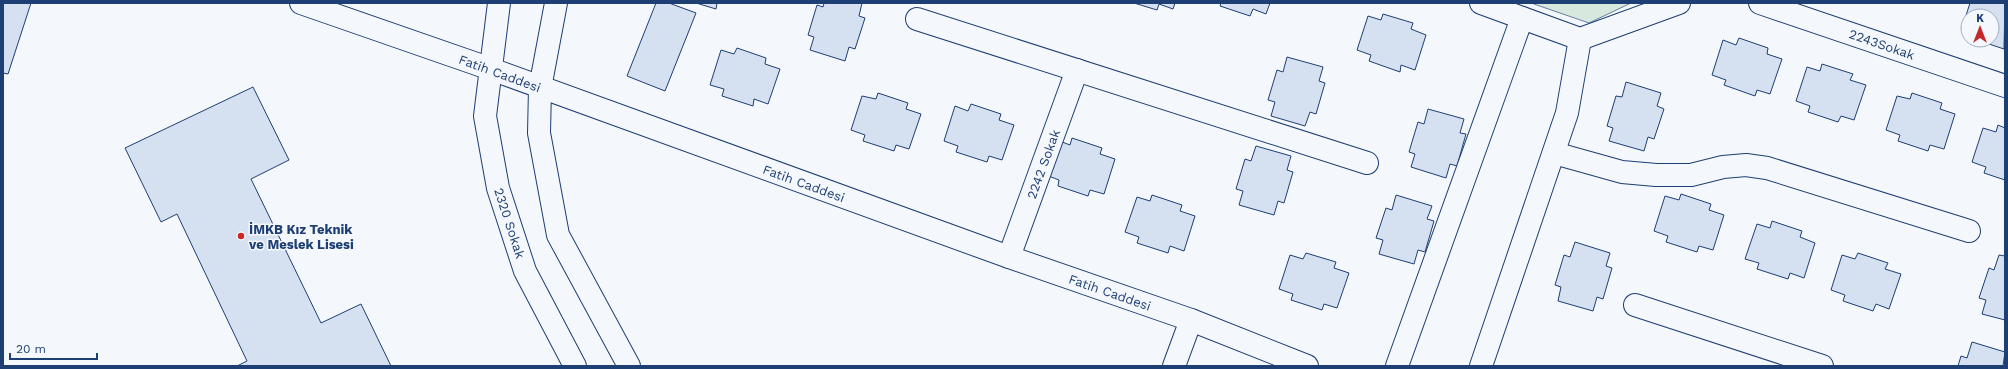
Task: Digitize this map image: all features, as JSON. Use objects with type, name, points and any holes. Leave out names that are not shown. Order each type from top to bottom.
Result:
[{"type":"street","name":"Fatih Caddesi","points":[[301,3],[491,69],[1009,257],[1190,320],[1307,366]]},
{"type":"street","name":"2320 Sokak","points":[[499,3],[485,116],[498,188],[525,270],[575,366]]},
{"type":"street","points":[[556,3],[540,88],[539,133],[558,235],[629,366]]},
{"type":"street","points":[[1481,3],[1580,39],[1679,3]]},
{"type":"street","name":"2243Sokak","points":[[1760,3],[2005,86]]},
{"type":"street","points":[[1397,366],[1522,18]]},
{"type":"street","points":[[917,19],[1368,163]]},
{"type":"street","points":[[1481,366],[1567,113],[1580,39]]},
{"type":"street","name":"2242 Sokak","points":[[1009,257],[1077,70]]},
{"type":"street","points":[[1554,153],[1622,172],[1656,175],[1691,175],[1723,167],[1746,165],[1767,168],[1969,231]]},
{"type":"street","points":[[1635,305],[1822,366]]},
{"type":"street","points":[[1174,366],[1190,320]]},
{"type":"shaded area","points":[[1531,3],[1631,3],[1589,23]]},
{"type":"building","points":[[3,3],[31,3],[8,74],[3,73]]},
{"type":"building","points":[[656,3],[669,3],[696,13],[665,91],[627,76]]},
{"type":"building","points":[[696,3],[717,3],[716,9]]},
{"type":"building","points":[[824,3],[862,3],[859,16],[865,18],[855,49],[849,47],[845,61],[810,50],[814,37],[808,35],[817,5],[823,7]]},
{"type":"building","points":[[1134,3],[1175,3],[1173,9],[1159,4],[1157,10]]},
{"type":"building","points":[[1221,3],[1270,3],[1266,14],[1253,9],[1250,16],[1220,6]]},
{"type":"building","points":[[1970,3],[2005,3],[2004,49],[2000,48],[2000,8],[1968,8]]},
{"type":"building","points":[[1383,14],[1413,23],[1411,29],[1426,35],[1415,70],[1401,65],[1400,72],[1369,61],[1371,55],[1357,50],[1368,16],[1381,20]]},
{"type":"building","points":[[1739,38],[1768,48],[1767,54],[1782,59],[1770,94],[1757,90],[1755,96],[1724,85],[1726,80],[1712,75],[1723,40],[1736,45]]},
{"type":"building","points":[[737,48],[766,58],[765,64],[780,69],[768,104],[754,99],[753,106],[722,96],[724,89],[710,85],[721,50],[734,54]]},
{"type":"building","points":[[1287,57],[1323,67],[1319,81],[1325,83],[1316,114],[1310,112],[1305,126],[1271,116],[1275,102],[1268,100],[1277,70],[1283,72]]},
{"type":"building","points":[[1822,64],[1853,74],[1850,80],[1866,85],[1854,120],[1841,116],[1838,122],[1808,112],[1810,106],[1796,101],[1807,67],[1820,71]]},
{"type":"building","points":[[1626,82],[1661,93],[1657,106],[1664,109],[1654,139],[1648,137],[1644,151],[1609,141],[1613,128],[1607,126],[1616,96],[1622,97]]},
{"type":"building","points":[[253,87],[289,160],[251,179],[321,323],[361,304],[391,366],[237,366],[247,361],[177,214],[161,222],[125,148]]},
{"type":"building","points":[[878,93],[908,103],[906,109],[921,114],[909,149],[896,145],[894,151],[863,141],[865,135],[851,130],[862,96],[876,99]]},
{"type":"building","points":[[1912,93],[1942,103],[1940,109],[1955,114],[1944,149],[1930,145],[1928,151],[1898,141],[1900,135],[1886,130],[1897,96],[1910,99]]},
{"type":"building","points":[[971,104],[1001,114],[999,120],[1014,125],[1002,160],[989,156],[987,162],[956,152],[958,146],[944,141],[955,106],[968,111]]},
{"type":"building","points":[[1428,109],[1464,119],[1460,133],[1466,134],[1457,166],[1450,164],[1446,178],[1411,167],[1415,154],[1409,152],[1418,122],[1424,124]]},
{"type":"building","points":[[1998,125],[2005,128],[2005,180],[1984,173],[1986,167],[1972,162],[1983,128],[1996,132]]},
{"type":"building","points":[[1072,138],[1102,148],[1100,154],[1115,159],[1104,194],[1090,190],[1088,196],[1058,186],[1059,180],[1046,175],[1057,140],[1070,145]]},
{"type":"building","points":[[1256,146],[1291,156],[1287,170],[1293,172],[1284,203],[1278,201],[1274,215],[1239,205],[1243,191],[1236,189],[1245,159],[1251,161]]},
{"type":"building","points":[[1681,194],[1711,204],[1709,210],[1724,215],[1713,250],[1699,246],[1697,252],[1666,242],[1668,236],[1654,231],[1665,196],[1679,200]]},
{"type":"building","points":[[1152,195],[1182,205],[1180,211],[1195,216],[1184,251],[1170,246],[1168,253],[1137,243],[1139,237],[1125,232],[1137,197],[1150,201]]},
{"type":"building","points":[[1396,195],[1432,206],[1427,219],[1434,221],[1425,252],[1418,250],[1414,264],[1379,254],[1383,240],[1376,238],[1386,208],[1392,210]]},
{"type":"building","points":[[1772,221],[1802,231],[1800,237],[1815,243],[1804,278],[1790,273],[1788,279],[1757,269],[1759,263],[1745,259],[1757,224],[1770,228]]},
{"type":"building","points":[[1575,242],[1610,253],[1606,266],[1612,268],[1603,299],[1597,297],[1593,311],[1558,301],[1561,287],[1555,285],[1564,255],[1570,257]]},
{"type":"building","points":[[1306,253],[1336,262],[1334,268],[1349,273],[1337,308],[1324,304],[1322,310],[1291,300],[1293,294],[1279,289],[1290,255],[1303,259]]},
{"type":"building","points":[[1858,253],[1888,263],[1885,269],[1901,274],[1889,309],[1876,304],[1873,311],[1843,301],[1845,295],[1831,290],[1842,255],[1855,259]]},
{"type":"building","points":[[1999,255],[2005,256],[2005,320],[1982,314],[1986,300],[1979,298],[1989,268],[1994,270]]},
{"type":"building","points":[[1972,342],[2005,352],[2003,366],[1958,366],[1961,356],[1967,358]]},
{"type":"place","name":"İMKB Kız Teknik ve Meslek Lisesi","points":[[241,236]]}]
